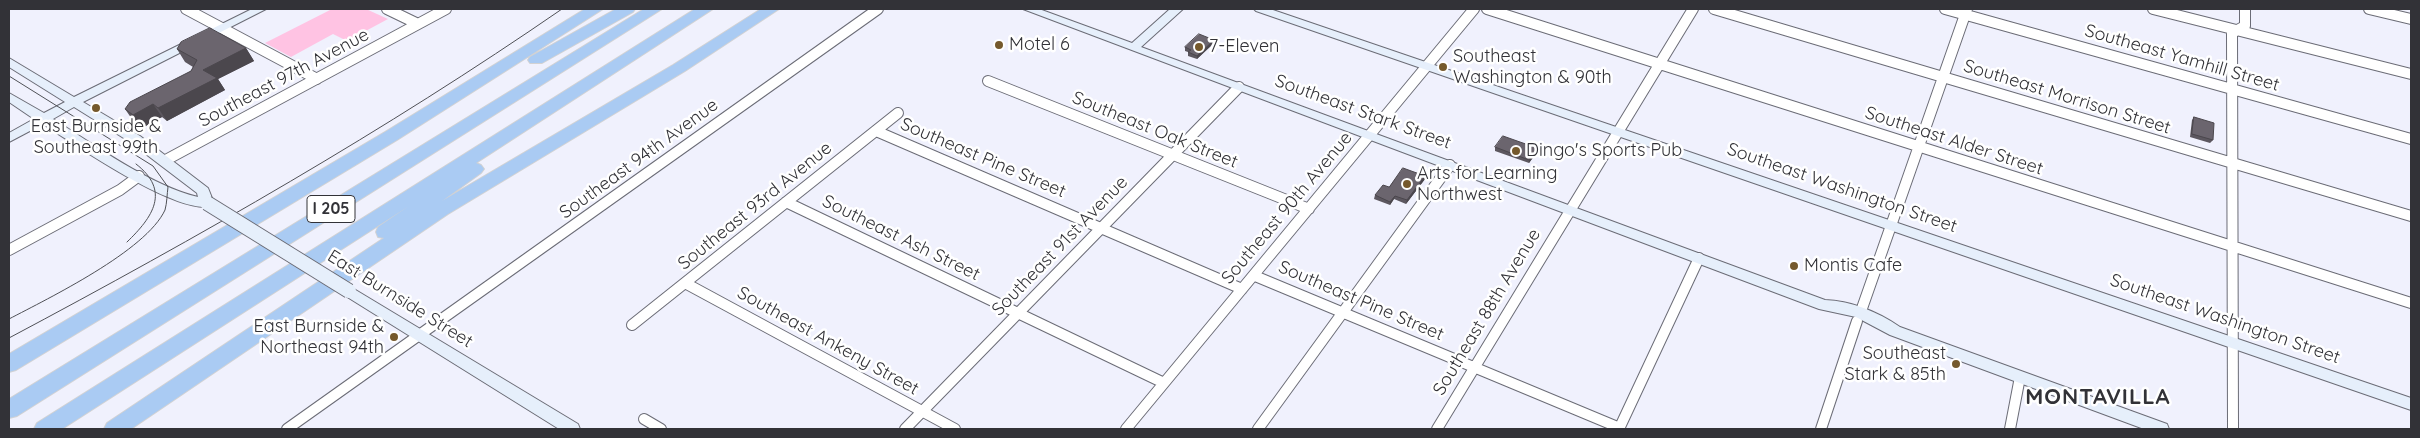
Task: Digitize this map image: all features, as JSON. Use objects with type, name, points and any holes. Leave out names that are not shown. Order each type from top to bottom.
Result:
[{"type":"highway","points":[[9,364],[391,136],[595,9]]},
{"type":"highway","points":[[391,136],[480,91],[627,9]]},
{"type":"highway","name":"I 205","points":[[9,410],[654,9]]},
{"type":"highway","name":"I 205","points":[[45,429],[705,9]]},
{"type":"highway","points":[[115,429],[316,292],[441,210],[679,68],[771,9]]},
{"type":"highway","points":[[115,429],[285,300],[522,137],[560,102]]},
{"type":"main road","points":[[9,138],[74,102],[260,9]]},
{"type":"main road","name":"Southeast Stark Street","points":[[1029,9],[1824,305],[1833,312],[1859,318],[1881,330],[1895,331],[2161,429]]},
{"type":"main road","points":[[1133,48],[1177,9]]},
{"type":"main road","name":"Southeast Washington Street","points":[[1260,9],[2411,404]]},
{"type":"main road","name":"East Burnside Street","points":[[9,62],[135,139],[202,191],[207,203]]},
{"type":"main road","name":"East Burnside Street","points":[[9,97],[99,154],[139,176],[192,201],[207,203],[572,429]]},
{"type":"street","points":[[186,9],[317,79]]},
{"type":"street","points":[[387,9],[418,24]]},
{"type":"street","name":"Southeast 97th Avenue","points":[[164,161],[446,9]]},
{"type":"street","name":"Southeast 94th Avenue","points":[[287,429],[878,9]]},
{"type":"street","name":"Southeast 90th Avenue","points":[[1126,429],[1242,289],[1255,276],[1474,9]]},
{"type":"street","name":"Southeast Alder Street","points":[[1487,9],[2411,304]]},
{"type":"street","name":"Southeast 88th Avenue","points":[[1437,429],[1693,9]]},
{"type":"street","name":"Southeast Morrison Street","points":[[1714,9],[2411,216]]},
{"type":"street","name":"Southeast Yamhill Street","points":[[1945,9],[1966,12],[2411,139]]},
{"type":"street","points":[[2154,9],[2411,74]]},
{"type":"street","points":[[2233,429],[2232,33],[2244,26],[2246,9]]},
{"type":"street","points":[[2369,9],[2411,19]]},
{"type":"street","points":[[1820,429],[1966,12]]},
{"type":"street","name":"Southeast Oak Street","points":[[988,81],[1309,209]]},
{"type":"street","name":"Southeast 91st Avenue","points":[[906,429],[1239,87]]},
{"type":"street","name":"Southeast 93rd Avenue","points":[[632,325],[898,113]]},
{"type":"street","name":"Southeast Pine Street","points":[[876,130],[1242,289]]},
{"type":"street","points":[[1258,429],[1450,165]]},
{"type":"street","points":[[9,250],[120,190],[139,176]]},
{"type":"street","name":"Southeast Ash Street","points":[[786,202],[1164,383]]},
{"type":"street","points":[[1619,429],[1699,258]]},
{"type":"street","name":"Southeast Pine Street","points":[[1255,276],[1343,311],[1619,429]]},
{"type":"street","name":"Southeast Ankeny Street","points":[[685,283],[955,429]]},
{"type":"street","points":[[2010,429],[2020,377]]},
{"type":"street","points":[[644,419],[661,429]]},
{"type":"shaded area","points":[[332,9],[366,9],[388,19],[347,41],[333,34],[291,57],[265,43]]},
{"type":"building","points":[[210,28],[246,48],[203,70],[217,78],[158,108],[153,104],[133,115],[125,109],[130,102],[191,71],[197,60],[177,49],[181,42]]},
{"type":"building","name":"7-Eleven","points":[[1199,34],[1214,40],[1197,56],[1188,52],[1191,50],[1185,47]]},
{"type":"building","points":[[2194,117],[2214,123],[2213,140],[2192,134]]},
{"type":"building","name":"Dingo's Sports Pub","points":[[1503,136],[1537,148],[1529,160],[1495,147]]},
{"type":"building","name":"Arts for Learning Northwest","points":[[1403,168],[1425,176],[1407,200],[1395,196],[1390,202],[1375,195],[1383,185],[1389,187]]},
{"type":"tram line","points":[[9,338],[221,222],[359,140],[428,98],[562,9]]},
{"type":"tram line","points":[[9,76],[153,166],[168,187],[165,210],[154,226],[138,241],[95,272],[9,319]]},
{"type":"tram line","points":[[127,242],[144,223],[151,213],[154,204],[153,184],[147,174],[136,164]]},
{"type":"place","name":"Motel 6","points":[[999,45]]},
{"type":"place","name":"7-Eleven","points":[[1199,47]]},
{"type":"place","name":"Southeast Washington & 90th","points":[[1443,67]]},
{"type":"place","name":"East Burnside & Southeast 99th","points":[[96,108]]},
{"type":"place","name":"Dingo's Sports Pub","points":[[1516,151]]},
{"type":"place","name":"Arts for Learning Northwest","points":[[1407,184]]},
{"type":"place","name":"Montis Cafe","points":[[1794,266]]},
{"type":"place","name":"East Burnside & Northeast 94th","points":[[394,337]]},
{"type":"place","name":"Southeast Stark & 85th","points":[[1956,364]]},
{"type":"district","name":"MONTAVILLA","points":[[2098,397]]}]
